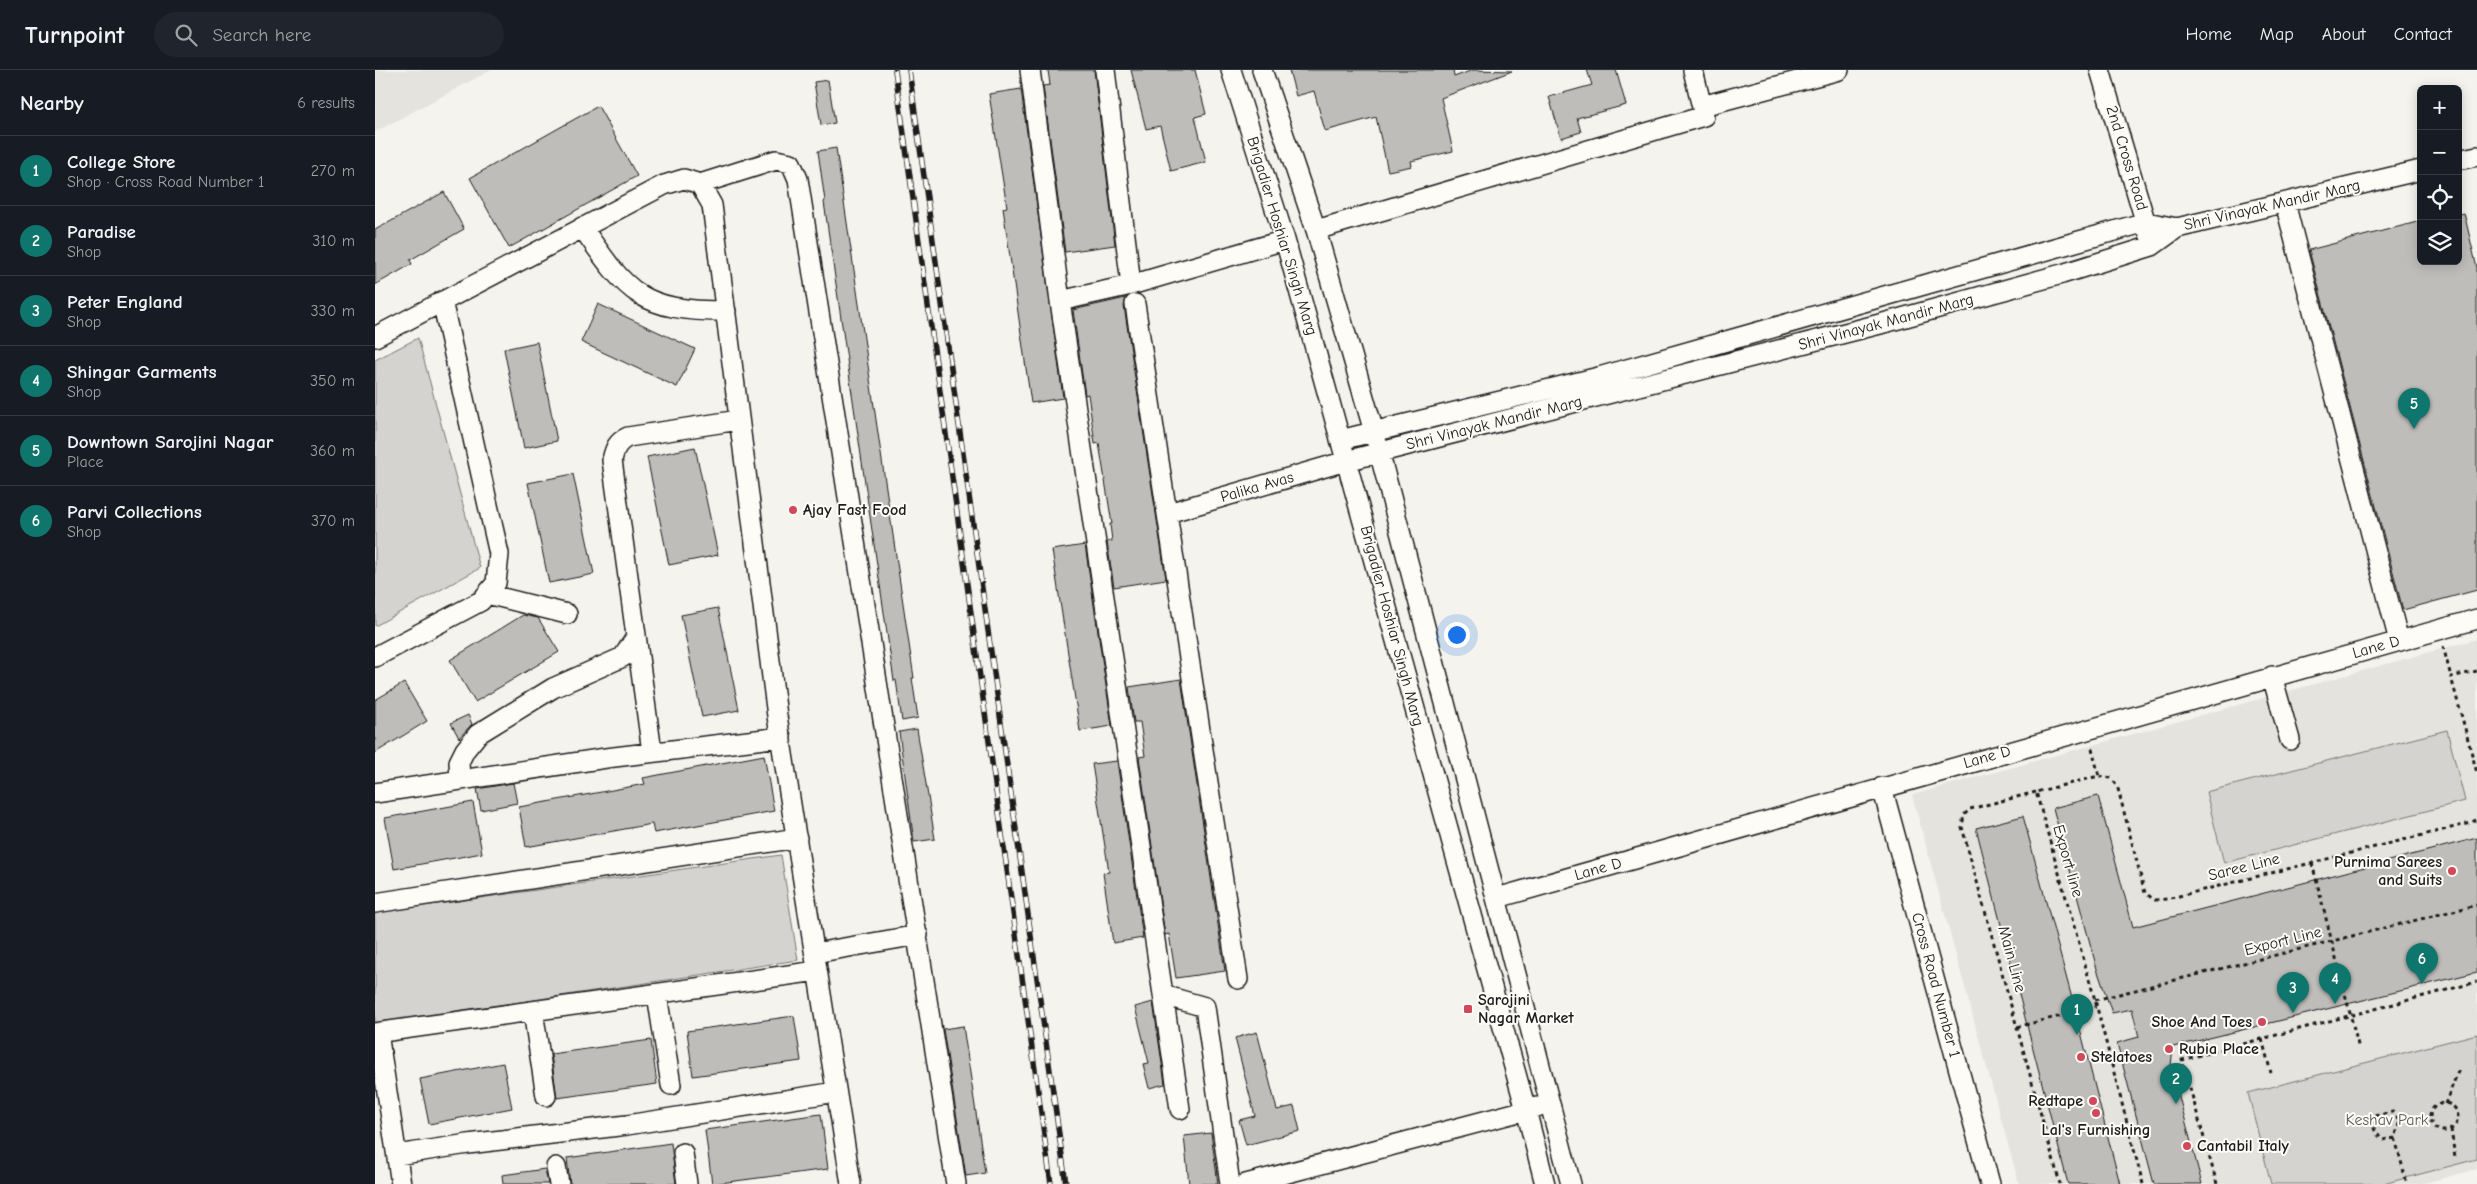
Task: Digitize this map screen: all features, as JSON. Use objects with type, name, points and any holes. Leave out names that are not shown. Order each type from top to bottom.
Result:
[{"type":"street","points":[[1030,70],[1059,301],[1180,1109]]},
{"type":"street","points":[[1105,70],[1131,285]]},
{"type":"street","name":"Brigadier Hoshiar Singh Marg","points":[[1231,70],[1285,240],[1545,1184]]},
{"type":"street","points":[[1262,70],[1316,230],[1374,432],[1571,1184]]},
{"type":"street","points":[[1316,230],[1704,116],[1693,70]]},
{"type":"street","points":[[1702,106],[1839,70]]},
{"type":"street","name":"2nd Cross Road","points":[[2100,70],[2152,246]]},
{"type":"street","points":[[2462,159],[2477,156]]},
{"type":"street","points":[[375,338],[663,184],[684,180],[700,184],[776,160],[791,163],[798,179],[956,1184]]},
{"type":"street","name":"Shri Vinayak Mandir Marg","points":[[1346,461],[1880,324],[2062,274],[2152,246],[2177,228],[2417,171]]},
{"type":"street","points":[[700,184],[712,204],[781,737],[851,1184]]},
{"type":"street","points":[[2285,203],[2399,641]]},
{"type":"street","points":[[1340,440],[1599,377],[2146,222],[2177,228]]},
{"type":"street","points":[[582,227],[613,272],[636,294],[667,307],[695,311],[725,311]]},
{"type":"street","points":[[1059,301],[1131,285],[1285,240]]},
{"type":"street","points":[[375,657],[481,601],[496,583],[499,554],[442,301]]},
{"type":"street","points":[[1135,304],[1238,979]]},
{"type":"street","points":[[653,752],[613,460],[615,449],[620,441],[628,437],[739,420]]},
{"type":"street","name":"Palika Avas","points":[[1168,513],[1346,461]]},
{"type":"street","points":[[487,594],[567,614]]},
{"type":"street","name":"Lane D","points":[[1497,898],[2087,728],[2477,619]]},
{"type":"street","points":[[460,778],[459,762],[465,750],[478,734],[553,688],[623,657],[637,637]]},
{"type":"street","points":[[2272,676],[2290,740]]},
{"type":"street","points":[[375,793],[460,778],[781,737]]},
{"type":"street","name":"Cross Road Number 1","points":[[1882,787],[1990,1184]]},
{"type":"street","points":[[375,903],[797,838]]},
{"type":"street","points":[[815,953],[918,935]]},
{"type":"street","points":[[401,1184],[377,1033],[817,972]]},
{"type":"street","points":[[657,994],[671,1085]]},
{"type":"street","points":[[1163,995],[1205,1007],[1230,1184]]},
{"type":"street","points":[[533,1011],[546,1096]]},
{"type":"street","points":[[397,1155],[627,1124],[836,1092]]},
{"type":"street","points":[[1246,1184],[1551,1104]]},
{"type":"street","points":[[683,1154],[687,1184]]},
{"type":"path","points":[[2438,629],[2477,773]]},
{"type":"path","points":[[2451,677],[2477,671]]},
{"type":"path","points":[[2036,792],[2099,776],[2087,728]]},
{"type":"path","name":"Saree Line","points":[[2099,776],[2111,778],[2117,785],[2145,893],[2155,900],[2167,899],[2471,823],[2477,818]]},
{"type":"path","name":"Export line","points":[[2036,792],[2095,1000],[2143,1184]]},
{"type":"path","name":"Main Line","points":[[2036,792],[1971,809],[1964,815],[1962,827],[2060,1184]]},
{"type":"path","points":[[2312,863],[2359,1049]]},
{"type":"path","name":"Export Line","points":[[2095,1000],[2477,906]]},
{"type":"path","points":[[2217,1184],[2183,1060],[2477,982]]},
{"type":"path","points":[[2017,1028],[2096,1007]]},
{"type":"path","points":[[2262,1039],[2271,1073]]},
{"type":"path","points":[[2445,1104],[2459,1070]]},
{"type":"path","points":[[2445,1104],[2452,1106],[2457,1113],[2457,1122],[2451,1129],[2442,1131],[2437,1130],[2430,1118],[2435,1106],[2445,1104]]},
{"type":"path","points":[[2395,1138],[2383,1140],[2376,1134],[2373,1126],[2374,1116],[2393,1112],[2400,1121]]},
{"type":"path","points":[[2400,1121],[2430,1118]]},
{"type":"path","points":[[2400,1121],[2395,1138],[2407,1184]]},
{"type":"path","points":[[2451,1129],[2455,1158]]},
{"type":"shaded area","points":[[375,70],[491,70],[375,132]]},
{"type":"shaded area","points":[[2477,639],[2477,1169],[2420,1184],[2019,1184],[1912,795]]},
{"type":"green space","points":[[418,338],[480,568],[375,626],[375,360]]},
{"type":"green space","points":[[2447,730],[2465,801],[2224,863],[2206,792]]},
{"type":"green space","points":[[781,855],[798,960],[375,1024],[375,913]]},
{"type":"green space","name":"Keshav Park","points":[[2477,1034],[2477,1159],[2383,1184],[2271,1184],[2248,1093]]},
{"type":"building","points":[[1048,70],[1094,70],[1115,245],[1065,252],[1043,86],[1050,85]]},
{"type":"building","points":[[1131,70],[1195,70],[1206,114],[1195,117],[1206,162],[1171,171],[1160,126],[1146,129]]},
{"type":"building","points":[[1289,70],[1453,70],[1454,77],[1473,70],[1512,71],[1441,98],[1453,151],[1411,161],[1412,166],[1388,171],[1376,117],[1325,131],[1314,91],[1296,96]]},
{"type":"building","points":[[1587,70],[1616,70],[1626,105],[1577,118],[1581,132],[1561,138],[1549,97],[1592,85]]},
{"type":"building","points":[[828,80],[835,123],[821,125],[814,82]]},
{"type":"building","points":[[1021,89],[1063,398],[1031,403],[1003,208],[1007,207],[989,94]]},
{"type":"building","points":[[598,106],[637,176],[509,248],[470,178]]},
{"type":"building","points":[[836,148],[914,678],[912,678],[918,718],[902,721],[896,680],[894,681],[818,151]]},
{"type":"building","points":[[444,192],[464,229],[410,260],[412,264],[375,285],[375,230]]},
{"type":"building","points":[[2462,213],[2464,213],[2477,268],[2477,590],[2403,610],[2309,250],[2417,222],[2417,265],[2462,265]]},
{"type":"building","points":[[1126,298],[1124,306],[1166,579],[1114,587],[1107,542],[1112,541],[1110,524],[1112,524],[1099,443],[1095,444],[1088,394],[1085,395],[1073,310]]},
{"type":"building","points":[[598,304],[695,349],[677,387],[581,342]]},
{"type":"building","points":[[537,342],[557,441],[524,448],[504,349]]},
{"type":"building","points":[[695,447],[718,555],[669,565],[647,457]]},
{"type":"building","points":[[573,474],[594,574],[549,583],[528,483]]},
{"type":"building","points":[[1085,545],[1112,726],[1080,731],[1052,550]]},
{"type":"building","points":[[718,608],[739,710],[702,717],[681,615]]},
{"type":"building","points":[[523,615],[538,618],[559,652],[475,702],[450,660]]},
{"type":"building","points":[[1181,679],[1225,971],[1176,978],[1169,934],[1165,935],[1139,757],[1145,756],[1140,722],[1134,722],[1129,687]]},
{"type":"building","points":[[404,683],[427,721],[375,753],[375,700]]},
{"type":"building","points":[[468,715],[472,724],[459,738],[451,723]]},
{"type":"building","points":[[917,729],[935,839],[914,842],[899,732]]},
{"type":"building","points":[[764,755],[774,811],[654,833],[652,824],[526,847],[519,807],[645,784],[643,778]]},
{"type":"building","points":[[1117,761],[1143,938],[1113,943],[1103,873],[1109,872],[1092,764]]},
{"type":"building","points":[[513,783],[517,803],[481,810],[477,789]]},
{"type":"building","points":[[2098,796],[2133,927],[2477,838],[2477,972],[2173,1047],[2171,1066],[2202,1184],[2154,1184],[2117,1043],[2139,1037],[2132,1009],[2112,1013],[2097,969],[2053,808]]},
{"type":"building","points":[[473,802],[482,853],[394,869],[385,818]]},
{"type":"building","points":[[2023,816],[2120,1184],[2068,1184],[1976,828]]},
{"type":"building","points":[[1153,1002],[1165,1084],[1149,1088],[1143,1064],[1149,1063],[1135,1007]]},
{"type":"building","points":[[794,1016],[801,1061],[693,1076],[687,1031]]},
{"type":"building","points":[[963,1026],[985,1173],[966,1176],[943,1029]]},
{"type":"building","points":[[1257,1032],[1277,1110],[1294,1106],[1300,1131],[1246,1145],[1239,1120],[1255,1116],[1235,1038]]},
{"type":"building","points":[[651,1040],[657,1084],[557,1098],[551,1054]]},
{"type":"building","points":[[503,1063],[512,1108],[429,1124],[420,1079]]},
{"type":"building","points":[[821,1114],[828,1169],[712,1184],[705,1130]]},
{"type":"building","points":[[1211,1133],[1218,1184],[1189,1184],[1184,1136]]},
{"type":"building","points":[[671,1143],[676,1184],[570,1184],[567,1158]]},
{"type":"building","points":[[545,1169],[548,1184],[503,1184],[502,1175]]},
{"type":"railway","points":[[895,70],[1051,1184]]},
{"type":"railway","points":[[909,70],[1066,1184]]},
{"type":"place","name":"Downtown Sarojini Nagar","points":[[2414,429]]},
{"type":"place","name":"Ajay Fast Food","points":[[793,510]]},
{"type":"place","name":"Purnima Sarees and Suits","points":[[2452,871]]},
{"type":"place","name":"Parvi Collections","points":[[2422,984]]},
{"type":"place","name":"Shingar Garments","points":[[2335,1004]]},
{"type":"place","name":"Sarojini Nagar Market","points":[[1468,1009]]},
{"type":"place","name":"Peter England","points":[[2293,1013]]},
{"type":"place","name":"Shoe And Toes","points":[[2262,1022]]},
{"type":"place","name":"College Store","points":[[2077,1035]]},
{"type":"place","name":"Rubia Place","points":[[2169,1049]]},
{"type":"place","name":"Stelatoes","points":[[2081,1057]]},
{"type":"place","name":"Redtape","points":[[2093,1101]]},
{"type":"place","name":"Paradise","points":[[2176,1104]]},
{"type":"place","name":"Lal's Furnishing","points":[[2096,1113]]},
{"type":"place","name":"Cantabil Italy","points":[[2187,1146]]}]
